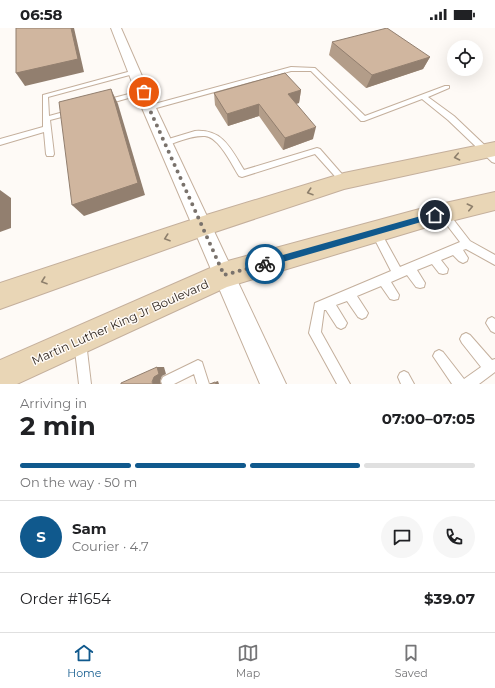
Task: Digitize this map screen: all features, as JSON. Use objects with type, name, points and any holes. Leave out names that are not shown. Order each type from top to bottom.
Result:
[{"type":"main road","points":[[0,296],[204,226],[344,181],[492,153]]},
{"type":"main road","name":"Martin Luther King Jr Boulevard","points":[[0,376],[224,275],[443,213],[495,201]]},
{"type":"street","points":[[116,28],[144,92],[149,108],[204,226],[224,275],[273,384]]},
{"type":"lane","points":[[149,108],[291,69],[313,69],[364,119],[447,87]]},
{"type":"lane","points":[[50,154],[45,96],[135,72]]},
{"type":"lane","points":[[99,104],[144,92]]},
{"type":"lane","points":[[424,96],[492,153]]},
{"type":"lane","points":[[46,119],[76,110]]},
{"type":"lane","points":[[0,142],[47,128]]},
{"type":"lane","points":[[165,143],[194,133],[207,133],[220,139],[242,174],[317,151],[344,181]]},
{"type":"lane","points":[[443,213],[467,244],[495,260]]},
{"type":"lane","points":[[376,232],[398,274]]},
{"type":"lane","points":[[344,384],[315,333],[319,307],[467,244]]},
{"type":"lane","points":[[455,250],[463,258]]},
{"type":"lane","points":[[434,259],[443,269]]},
{"type":"lane","points":[[409,269],[420,283]]},
{"type":"lane","points":[[383,280],[394,295]]},
{"type":"lane","points":[[349,294],[362,313]]},
{"type":"lane","points":[[328,303],[341,323]]},
{"type":"lane","points":[[466,339],[492,366],[468,384]]},
{"type":"lane","points":[[80,340],[85,384]]},
{"type":"lane","points":[[439,356],[460,384]]},
{"type":"lane","points":[[167,381],[198,366],[203,384]]},
{"type":"building","points":[[16,28],[71,28],[78,59],[16,73]]},
{"type":"building","points":[[387,28],[430,57],[372,75],[332,42]]},
{"type":"building","points":[[285,73],[301,90],[288,94],[316,127],[285,138],[259,104],[227,114],[214,93]]},
{"type":"building","points":[[111,89],[138,183],[72,205],[59,102]]},
{"type":"building","points":[[157,367],[159,374],[154,377],[152,382],[153,384],[121,384],[121,383]]},
{"type":"way so far","points":[[144,92],[149,108],[204,226],[224,275],[265,264]]},
{"type":"route","points":[[265,264],[435,215]]}]
